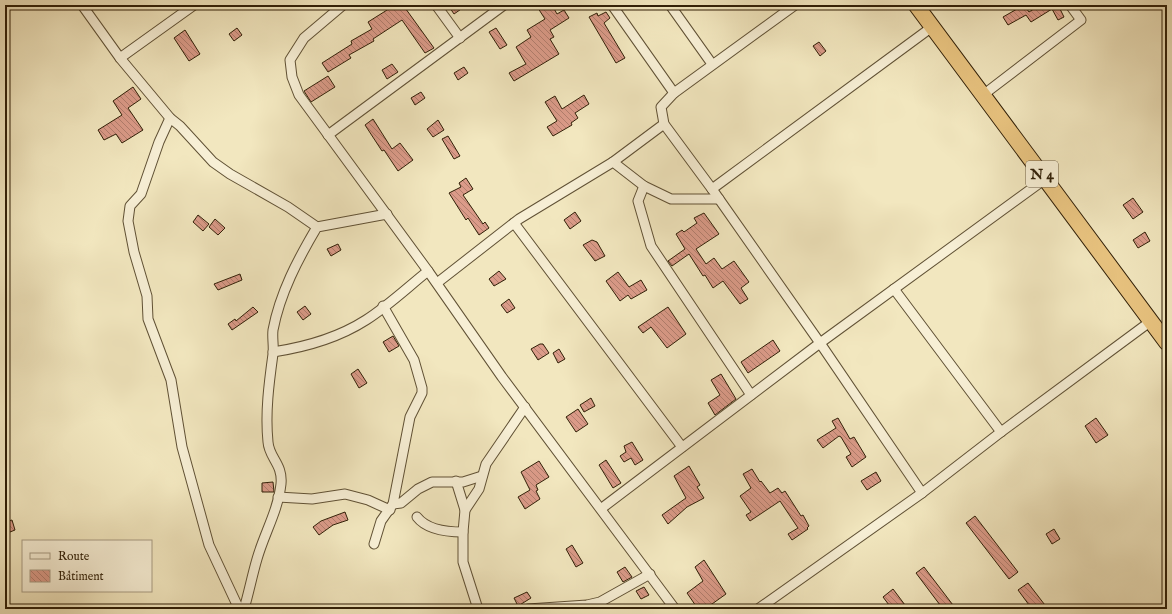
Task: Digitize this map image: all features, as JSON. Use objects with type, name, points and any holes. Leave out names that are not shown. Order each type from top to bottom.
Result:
[{"type":"highway","name":"N 4","points":[[916,5],[1167,343]]},
{"type":"street","points":[[82,5],[120,58],[170,118],[180,126],[213,162],[230,174],[288,207],[317,227],[387,214]]},
{"type":"street","points":[[120,58],[194,5]]},
{"type":"street","points":[[343,5],[304,38],[290,60],[292,77],[299,95],[437,283],[525,407],[602,508],[675,609]]},
{"type":"street","points":[[436,5],[460,38]]},
{"type":"street","points":[[328,135],[504,5]]},
{"type":"street","points":[[612,5],[674,93]]},
{"type":"street","points":[[670,5],[712,64]]},
{"type":"street","points":[[795,5],[674,93],[661,107],[664,124],[712,189],[820,343],[922,493]]},
{"type":"street","points":[[983,95],[1081,20],[1070,5]]},
{"type":"street","points":[[712,189],[932,27]]},
{"type":"street","points":[[170,118],[150,163],[141,194],[130,206],[128,221],[134,252],[147,296],[148,319],[171,380],[182,447],[209,545],[239,609]]},
{"type":"street","points":[[437,283],[514,222],[613,162],[664,124]]},
{"type":"street","points":[[613,162],[644,186],[671,199],[719,199]]},
{"type":"street","points":[[602,508],[820,343],[1045,179]]},
{"type":"street","points":[[644,186],[638,201],[652,246],[751,395]]},
{"type":"street","points":[[514,222],[682,447]]},
{"type":"street","points":[[244,609],[257,560],[273,519],[281,483],[280,467],[268,444],[269,378],[273,352],[273,331],[296,261],[317,227]]},
{"type":"street","points":[[273,352],[303,347],[330,338],[366,320],[428,271]]},
{"type":"street","points":[[894,289],[1001,432]]},
{"type":"street","points":[[374,544],[381,522],[391,507],[410,417],[422,393],[414,360],[383,306]]},
{"type":"street","points":[[758,609],[922,493],[1001,432],[1151,321]]},
{"type":"street","points":[[465,510],[479,489],[482,476],[493,454],[525,407]]},
{"type":"street","points":[[278,497],[312,499],[345,494],[391,507],[401,503],[418,489],[432,482],[470,481],[482,476]]},
{"type":"street","points":[[456,481],[465,510],[463,562],[478,609]]},
{"type":"street","points":[[417,517],[425,524],[440,530],[463,532]]},
{"type":"street","points":[[528,609],[587,605],[600,602],[650,574]]},
{"type":"building","points":[[395,5],[403,5],[434,48],[425,53],[402,20],[373,39],[374,41],[349,55],[351,58],[328,72],[322,63],[352,44],[351,41],[372,29],[368,22]]},
{"type":"building","points":[[448,5],[467,5],[454,14]]},
{"type":"building","points":[[536,5],[552,5],[557,14],[564,10],[569,18],[550,30],[554,37],[550,39],[559,54],[514,81],[509,73],[526,64],[516,47],[531,37],[527,30],[545,19]]},
{"type":"building","points":[[1024,5],[1029,12],[1040,5],[1058,5],[1064,17],[1058,20],[1052,9],[1031,22],[1026,15],[1008,25],[1003,17]]},
{"type":"building","points":[[606,12],[610,18],[604,23],[625,58],[616,63],[589,17],[597,13],[598,16]]},
{"type":"building","points":[[237,28],[242,35],[234,41],[229,34]]},
{"type":"building","points":[[496,28],[507,45],[500,49],[489,32]]},
{"type":"building","points":[[185,30],[200,54],[189,61],[174,38]]},
{"type":"building","points":[[819,42],[826,51],[820,56],[813,46]]},
{"type":"building","points":[[392,64],[398,72],[387,79],[382,70]]},
{"type":"building","points":[[464,67],[468,73],[458,80],[454,73]]},
{"type":"building","points":[[328,76],[335,87],[311,102],[304,91]]},
{"type":"building","points":[[133,87],[141,99],[128,108],[143,130],[122,143],[116,134],[104,140],[98,130],[122,115],[113,101]]},
{"type":"building","points":[[421,92],[425,98],[415,105],[411,98]]},
{"type":"building","points":[[584,95],[589,104],[575,113],[578,118],[571,123],[572,125],[553,136],[547,127],[557,121],[545,102],[555,96],[562,109]]},
{"type":"building","points":[[373,119],[392,149],[400,143],[413,160],[398,171],[384,150],[382,151],[365,125]]},
{"type":"building","points":[[438,120],[444,130],[433,137],[427,129]]},
{"type":"building","points":[[448,136],[460,156],[454,159],[442,139]]},
{"type":"building","points":[[466,178],[473,189],[463,195],[483,224],[485,222],[489,228],[479,235],[468,218],[466,220],[449,193],[461,187],[459,183]]},
{"type":"building","points":[[1133,198],[1143,212],[1133,219],[1123,205]]},
{"type":"building","points":[[575,212],[581,221],[570,229],[564,220]]},
{"type":"building","points":[[704,213],[719,234],[696,249],[706,264],[714,258],[722,269],[734,261],[749,282],[741,288],[748,299],[740,304],[723,281],[713,288],[705,275],[703,276],[689,254],[672,266],[668,261],[685,249],[676,234],[682,230],[684,232],[697,223],[694,218]]},
{"type":"building","points":[[198,215],[209,224],[203,231],[193,222]]},
{"type":"building","points":[[215,219],[225,228],[218,235],[209,227]]},
{"type":"building","points":[[1145,232],[1150,241],[1138,248],[1133,240]]},
{"type":"building","points":[[592,240],[597,242],[605,256],[595,261],[583,245]]},
{"type":"building","points":[[338,244],[341,250],[331,256],[327,249]]},
{"type":"building","points":[[499,271],[506,279],[494,286],[489,279]]},
{"type":"building","points":[[618,272],[629,287],[641,280],[647,290],[631,299],[628,295],[620,301],[606,281]]},
{"type":"building","points":[[240,274],[242,280],[218,290],[214,284]]},
{"type":"building","points":[[509,299],[515,308],[507,313],[501,305]]},
{"type":"building","points":[[305,306],[311,314],[303,320],[297,312]]},
{"type":"building","points":[[253,307],[258,312],[232,330],[228,324],[235,319],[236,321]]},
{"type":"building","points":[[668,307],[686,334],[667,348],[651,327],[643,333],[638,327]]},
{"type":"building","points":[[393,336],[399,346],[389,352],[383,342]]},
{"type":"building","points":[[773,340],[780,351],[748,373],[741,362]]},
{"type":"building","points":[[543,344],[549,353],[538,360],[531,349]]},
{"type":"building","points":[[559,349],[565,359],[558,363],[553,353]]},
{"type":"building","points":[[358,369],[367,383],[359,388],[351,374]]},
{"type":"building","points":[[721,374],[736,399],[715,415],[708,403],[720,395],[711,380]]},
{"type":"building","points":[[591,398],[595,406],[584,412],[580,405]]},
{"type":"building","points":[[578,409],[588,424],[576,432],[566,417]]},
{"type":"building","points":[[838,418],[850,439],[854,437],[866,457],[852,467],[846,457],[851,454],[841,437],[839,436],[823,448],[817,440],[836,428],[832,421]]},
{"type":"building","points":[[1096,418],[1108,435],[1096,443],[1085,426]]},
{"type":"building","points":[[632,442],[643,460],[635,465],[631,458],[624,462],[620,456],[626,452],[624,446]]},
{"type":"building","points":[[606,460],[621,483],[613,488],[599,465]]},
{"type":"building","points":[[539,461],[549,477],[536,485],[538,490],[536,491],[540,499],[525,509],[518,497],[530,490],[521,472]]},
{"type":"building","points":[[689,466],[700,485],[697,487],[704,498],[687,507],[668,524],[662,515],[686,498],[674,476]]},
{"type":"building","points":[[752,469],[760,482],[761,481],[770,493],[778,488],[782,493],[785,491],[801,516],[803,515],[809,526],[807,528],[808,529],[792,540],[788,534],[798,528],[780,501],[750,521],[746,515],[751,512],[740,496],[751,488],[743,474]]},
{"type":"building","points":[[876,472],[881,481],[867,490],[861,481]]},
{"type":"building","points":[[273,482],[274,492],[262,492],[262,483]]},
{"type":"building","points":[[345,512],[348,520],[333,525],[319,535],[313,527],[321,521]]},
{"type":"building","points":[[975,516],[1018,572],[1009,579],[966,523]]},
{"type":"building","points":[[12,520],[15,530],[5,534],[5,522]]},
{"type":"building","points":[[1054,529],[1060,539],[1052,544],[1046,534]]},
{"type":"building","points":[[572,545],[583,563],[576,567],[566,549]]},
{"type":"building","points":[[704,560],[726,594],[705,609],[698,609],[687,593],[703,581],[695,567]]},
{"type":"building","points":[[625,567],[632,577],[623,582],[617,572]]},
{"type":"building","points":[[924,567],[956,609],[943,609],[916,573]]},
{"type":"building","points":[[1028,583],[1048,609],[1032,609],[1018,590]]},
{"type":"building","points":[[644,587],[649,595],[641,599],[636,591]]},
{"type":"building","points":[[893,589],[908,609],[892,609],[883,597]]},
{"type":"building","points":[[527,592],[531,598],[518,606],[514,598]]}]
